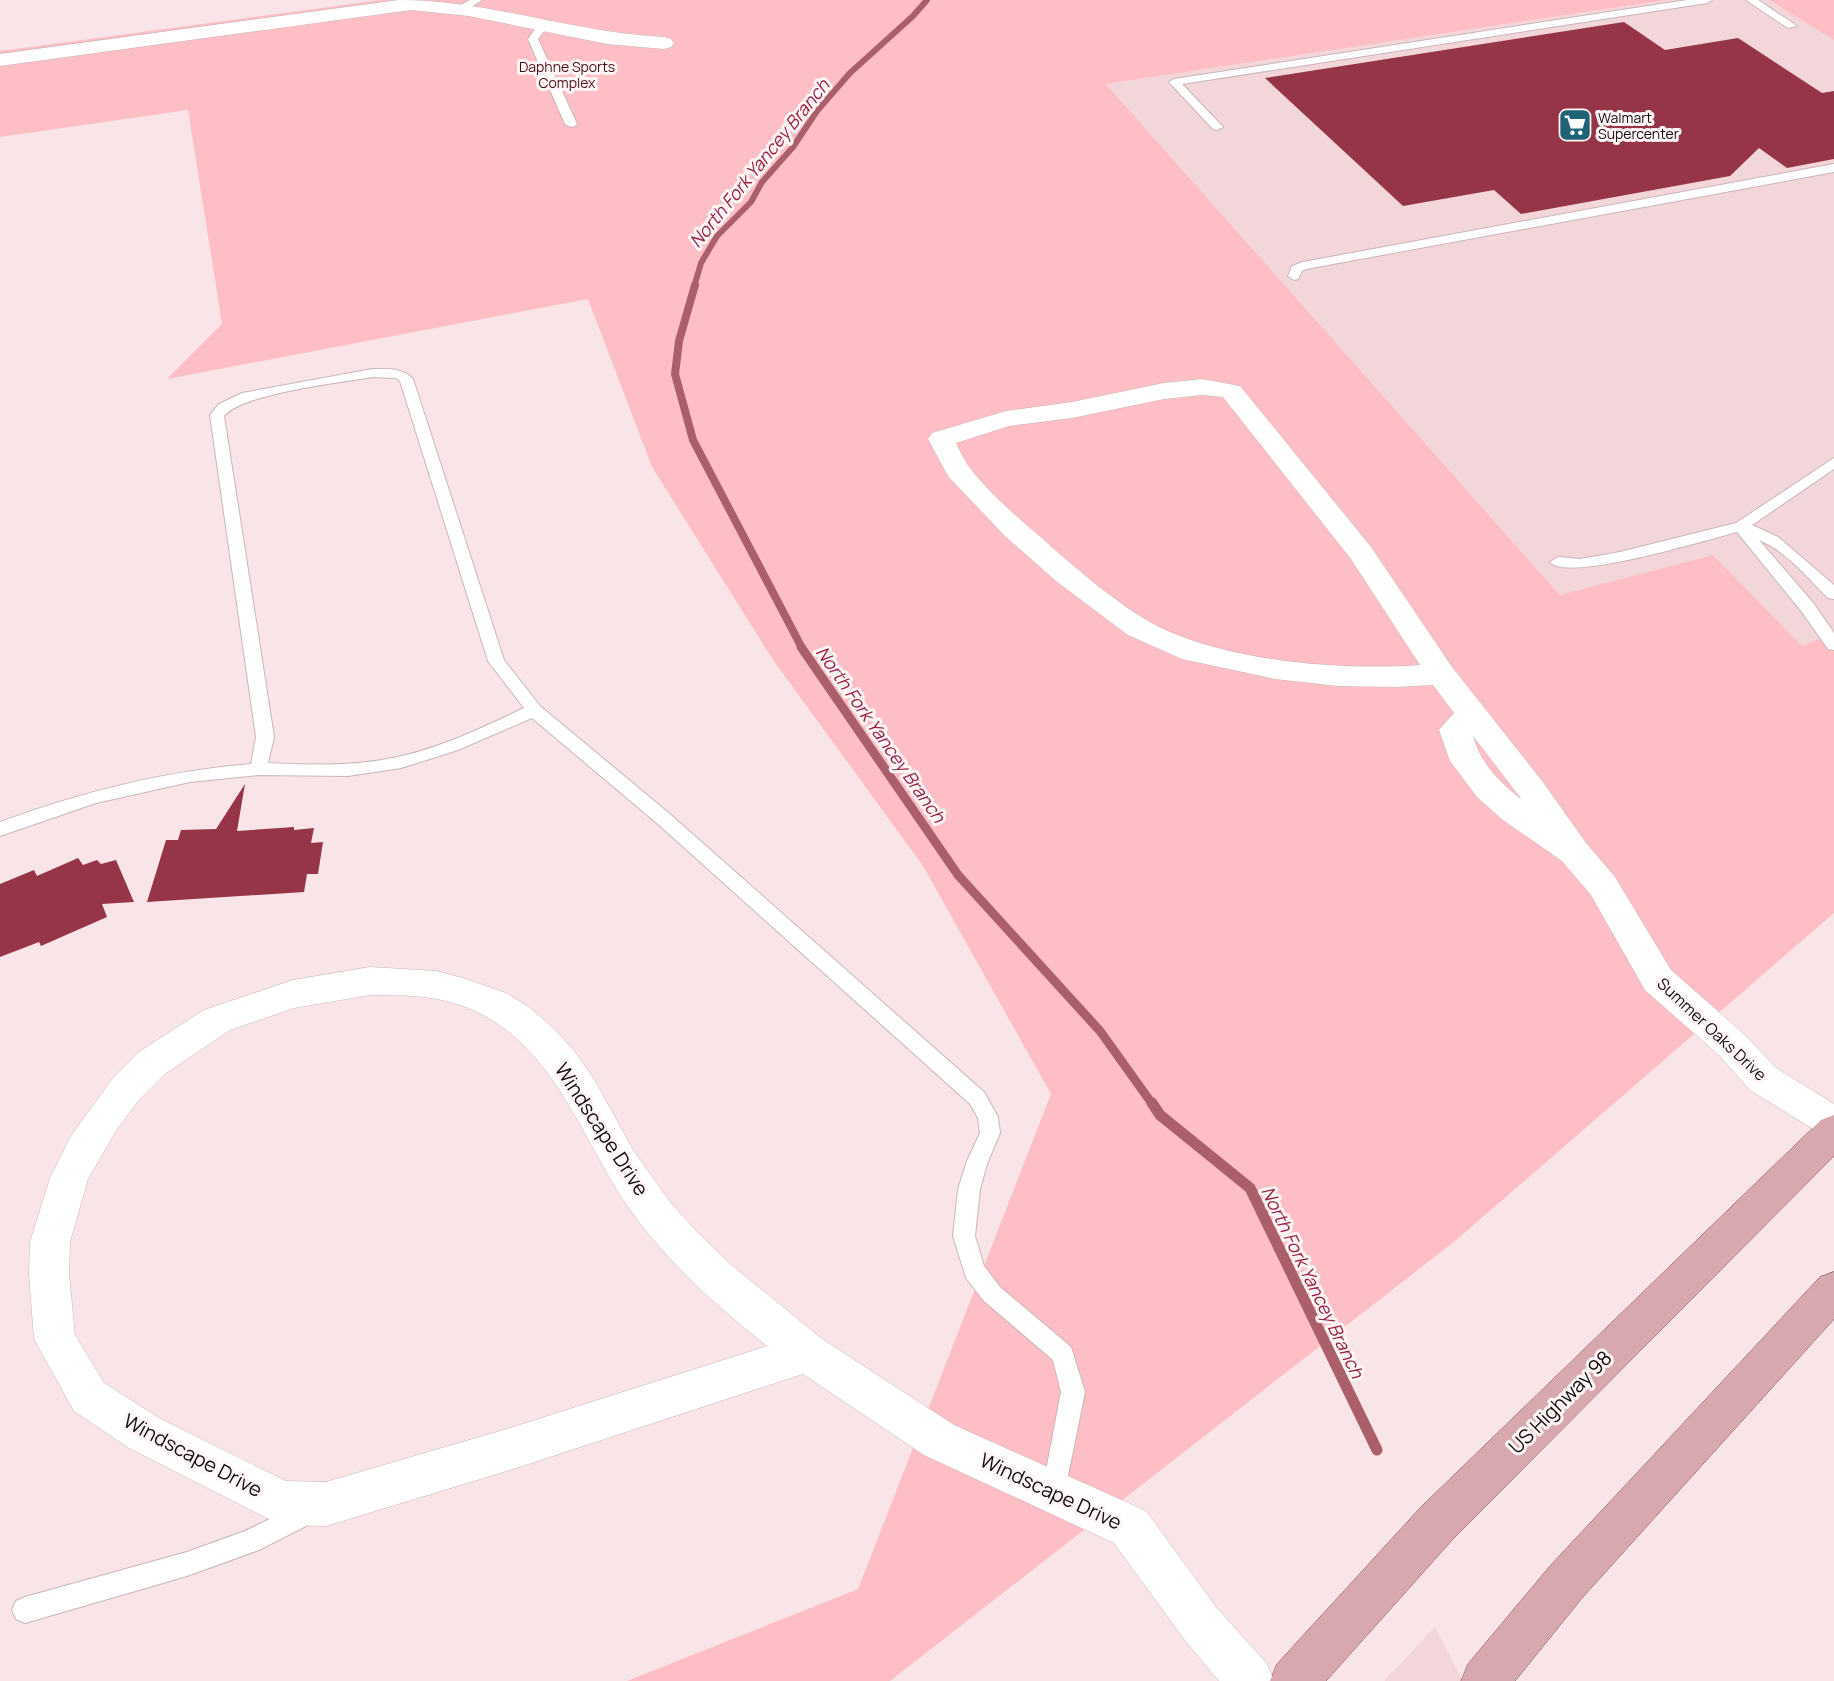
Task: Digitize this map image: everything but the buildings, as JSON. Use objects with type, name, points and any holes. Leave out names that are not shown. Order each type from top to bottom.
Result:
[{"type":"main road","name":"US Highway 98","points":[[1294,1681],[1437,1523],[1834,1131]]},
{"type":"main road","points":[[1485,1681],[1566,1582],[1834,1290]]},
{"type":"street","points":[[0,60],[393,5],[469,5],[543,27],[614,40],[664,43]]},
{"type":"street","name":"Summer Oaks Drive","points":[[1441,674],[1397,677],[1338,676],[1275,669],[1193,652],[1138,628],[1066,575],[1014,529],[957,470],[941,439],[1006,419],[1072,410],[1164,391],[1202,387],[1231,391],[1361,553],[1441,674],[1531,789],[1574,852],[1603,886],[1658,980],[1733,1046],[1763,1079],[1834,1123]]},
{"type":"street","name":"Windscape Drive","points":[[807,1353],[510,1449],[326,1504],[283,1503],[144,1433],[89,1397],[55,1338],[49,1274],[50,1242],[69,1178],[85,1148],[126,1089],[152,1063],[217,1020],[293,994],[370,981],[407,981],[442,985],[504,1008],[528,1025],[548,1046],[582,1092],[626,1172],[666,1225],[713,1277],[807,1353],[939,1440],[1130,1527],[1200,1623],[1250,1681]]},
{"type":"lane","points":[[1217,127],[1174,82],[1707,0]]},
{"type":"lane","points":[[1751,0],[1792,26]]},
{"type":"lane","points":[[543,27],[533,39],[571,124]]},
{"type":"lane","points":[[1294,276],[1296,269],[1303,266],[1765,183],[1834,168]]},
{"type":"lane","points":[[258,769],[265,738],[217,415],[234,400],[247,396],[372,374],[400,374],[406,379],[496,661],[534,710],[665,820],[977,1098],[988,1117],[990,1133],[977,1161],[969,1189],[964,1236],[974,1272],[992,1294],[1063,1354],[1073,1392],[1054,1492]]},
{"type":"lane","points":[[1558,562],[1580,564],[1610,559],[1741,526],[1834,462]]},
{"type":"lane","points":[[1741,526],[1773,540],[1834,594]]},
{"type":"lane","points":[[1741,526],[1764,558],[1808,608],[1834,645]]},
{"type":"lane","points":[[0,829],[63,805],[140,785],[206,774],[258,769],[322,770],[399,763],[458,745],[534,710]]},
{"type":"lane","points":[[25,1610],[197,1560],[250,1541],[326,1504]]},
{"type":"shaded area","points":[[1666,0],[1769,0],[1834,40],[1834,633],[1802,647],[1713,555],[1561,596],[1106,84]]},
{"type":"shaded area","points":[[1435,1627],[1463,1681],[1384,1681]]},
{"type":"green space","name":"Daphne Sports Complex","points":[[381,0],[1666,0],[1106,84],[1560,595],[1713,555],[1802,646],[1834,633],[1834,913],[1455,1241],[890,1681],[627,1681],[858,1589],[1051,1094],[923,866],[773,660],[652,467],[588,299],[167,379],[222,324],[188,110],[0,137],[0,51]]},
{"type":"green space","points":[[1769,0],[1834,0],[1834,40]]},
{"type":"waterway","name":"North Fork Yancey Branch","points":[[694,287],[701,263],[717,236],[751,202],[762,182],[793,147],[817,111],[850,73],[913,16],[927,0]]},
{"type":"waterway","name":"North Fork Yancey Branch","points":[[695,285],[679,341],[675,374],[693,440],[802,648]]},
{"type":"waterway","name":"North Fork Yancey Branch","points":[[801,647],[958,875],[1100,1031],[1153,1105]]},
{"type":"waterway","name":"North Fork Yancey Branch","points":[[1152,1103],[1160,1115],[1250,1188],[1377,1450]]},
{"type":"place","name":"Walmart Supercenter","points":[[1575,125]]}]
